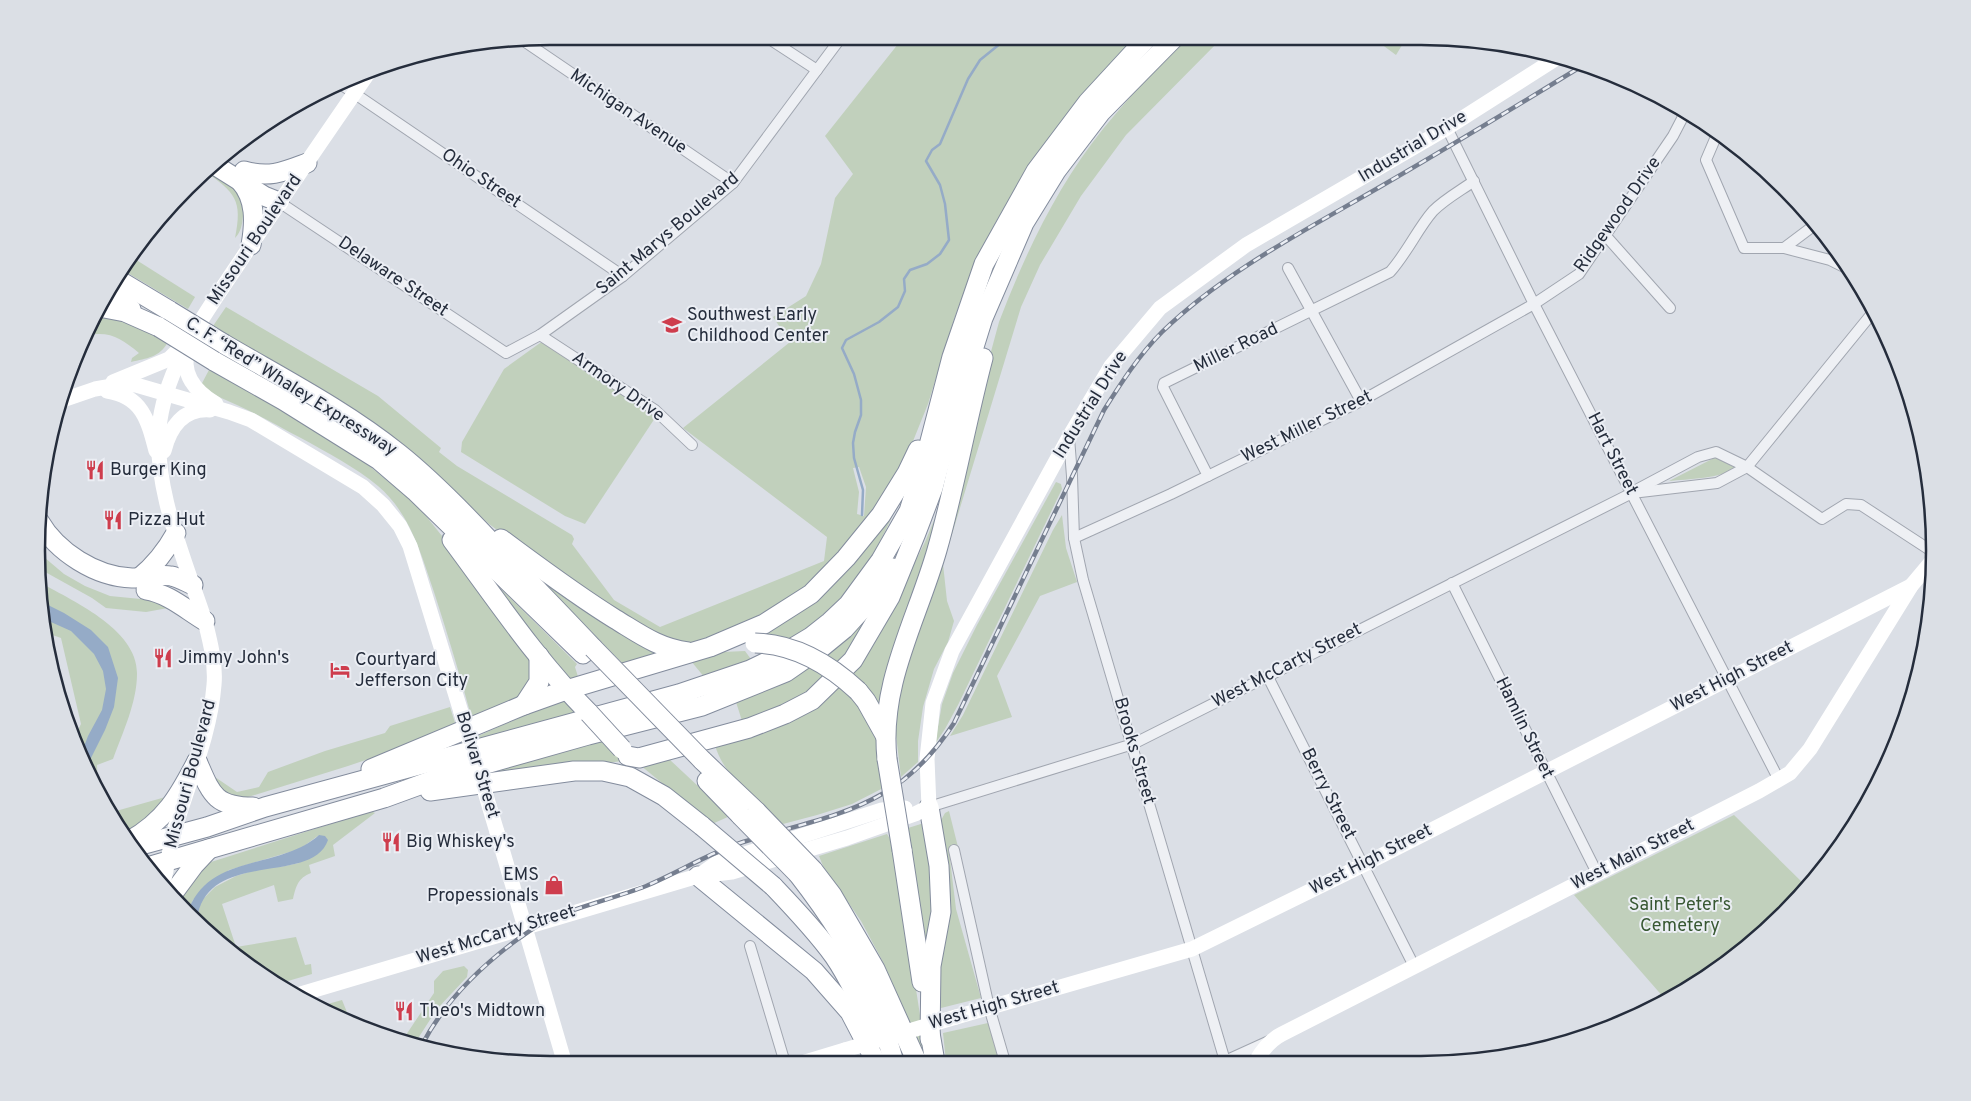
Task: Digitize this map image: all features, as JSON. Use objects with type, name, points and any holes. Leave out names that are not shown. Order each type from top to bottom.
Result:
[{"type":"highway","points":[[140,845],[173,837],[265,807],[679,694],[750,670],[781,655],[811,637],[830,622],[848,605],[881,560],[909,511],[927,453],[952,357],[984,264],[1036,171],[1088,102],[1141,45]]},
{"type":"highway","points":[[625,752],[639,758],[749,728],[785,714],[812,700],[853,660],[890,597],[916,533],[933,488],[950,424],[983,318],[1024,223],[1056,171],[1101,112],[1167,45]]},
{"type":"highway","points":[[228,161],[264,196],[279,202]]},
{"type":"highway","points":[[221,167],[241,174],[270,175],[285,172],[307,163]]},
{"type":"highway","points":[[241,174],[253,212],[254,224],[251,245]]},
{"type":"highway","points":[[934,1056],[887,759],[885,735],[892,681],[936,552],[956,478],[978,377],[1016,242]]},
{"type":"highway","name":"C. F. “Red” Whaley Expressway","points":[[121,285],[170,311],[219,352],[298,409],[379,460],[415,491]]},
{"type":"highway","name":"C. F. “Red” Whaley Expressway","points":[[120,287],[159,328],[219,352],[371,433],[424,475],[457,507]]},
{"type":"highway","points":[[107,309],[126,312],[159,328]]},
{"type":"highway","points":[[340,787],[369,770],[524,705],[566,690],[710,647],[764,624],[811,594],[846,558],[881,515],[907,473],[941,399]]},
{"type":"highway","points":[[415,491],[590,653]]},
{"type":"highway","points":[[415,491],[566,690],[664,796]]},
{"type":"highway","points":[[457,507],[582,599],[659,645],[669,649],[692,652]]},
{"type":"highway","points":[[457,507],[590,653],[805,872],[832,895],[875,968],[914,1056]]},
{"type":"highway","points":[[46,530],[53,540],[68,553],[90,566],[143,584],[176,601],[205,621]]},
{"type":"highway","points":[[143,584],[176,533]]},
{"type":"highway","points":[[155,865],[384,798],[447,775],[588,735],[702,706],[786,672],[844,629],[884,583],[916,533]]},
{"type":"highway","points":[[45,545],[67,564],[86,575],[114,586],[143,584],[172,576],[193,585]]},
{"type":"highway","points":[[710,647],[771,644],[799,651],[831,668],[858,691],[866,701],[885,735]]},
{"type":"highway","points":[[524,705],[533,695],[539,682],[539,656]]},
{"type":"highway","points":[[198,761],[216,798],[234,807],[265,807]]},
{"type":"highway","points":[[134,837],[151,826],[170,808],[198,761]]},
{"type":"highway","points":[[384,798],[574,771],[603,771],[630,777],[664,796],[702,826],[773,886],[804,919],[834,956],[859,999],[883,1056]]},
{"type":"highway","points":[[929,807],[939,866],[941,912],[931,966],[930,1039]]},
{"type":"highway","points":[[176,890],[194,865],[210,848]]},
{"type":"highway","points":[[805,872],[828,916],[854,957],[872,994],[892,1056]]},
{"type":"highway","points":[[698,876],[814,971],[850,1012],[873,1056]]},
{"type":"main road","name":"Industrial Drive","points":[[929,807],[927,759],[933,703],[952,652],[1069,437],[1111,366],[1160,308],[1246,245],[1447,128],[1551,62]]},
{"type":"main road","name":"Missouri Boulevard","points":[[165,878],[170,860],[173,837],[198,761],[214,684],[210,642],[205,621],[162,488],[160,420],[180,357],[196,329],[279,202],[363,81]]},
{"type":"main road","points":[[69,398],[169,359],[196,329]]},
{"type":"main road","points":[[196,329],[186,355],[190,380],[195,388],[229,412]]},
{"type":"main road","points":[[95,389],[118,385],[136,385],[229,412]]},
{"type":"main road","points":[[95,389],[125,395],[135,402],[145,419],[160,470]]},
{"type":"main road","points":[[160,470],[169,437],[174,426],[182,417],[200,409],[229,412]]},
{"type":"main road","name":"Bolivar Street","points":[[229,412],[251,420],[291,442],[363,487],[383,505],[400,526],[410,546],[461,712],[563,1056]]},
{"type":"main road","name":"West Main Street","points":[[1260,1056],[1272,1039],[1790,773],[1810,749],[1911,586],[1925,569]]},
{"type":"main road","name":"West High Street","points":[[825,1056],[1192,949],[1363,865],[1911,586]]},
{"type":"main road","name":"West McCarty Street","points":[[306,992],[524,926],[698,876],[732,872],[847,838],[915,814],[929,807]]},
{"type":"street","points":[[780,45],[817,70]]},
{"type":"street","name":"Saint Marys Boulevard","points":[[506,353],[540,334],[623,276],[733,183],[836,45]]},
{"type":"street","name":"Michigan Avenue","points":[[532,46],[733,183]]},
{"type":"street","name":"Ohio Street","points":[[347,88],[623,276]]},
{"type":"street","name":"Ridgewood Drive","points":[[1534,304],[1579,274],[1673,136],[1682,119]]},
{"type":"street","name":"Hart Street","points":[[1447,128],[1534,304],[1779,780]]},
{"type":"street","points":[[1715,140],[1706,160],[1744,248],[1784,248],[1836,263]]},
{"type":"street","points":[[1311,311],[1390,272],[1407,251],[1432,213],[1443,202],[1474,181]]},
{"type":"street","name":"Delaware Street","points":[[279,202],[506,353]]},
{"type":"street","points":[[1784,248],[1810,228]]},
{"type":"street","points":[[1606,236],[1670,308]]},
{"type":"street","points":[[1288,268],[1361,401]]},
{"type":"street","name":"West Miller Street","points":[[1074,538],[1208,476],[1361,401],[1534,304]]},
{"type":"street","name":"Miller Road","points":[[1208,476],[1163,387],[1164,383],[1311,311]]},
{"type":"street","name":"West McCarty Street","points":[[1632,492],[1717,483],[1747,467],[1869,317]]},
{"type":"street","name":"Armory Drive","points":[[540,334],[655,410],[692,445]]},
{"type":"street","name":"Brooks Street","points":[[1069,437],[1074,538],[1083,580],[1133,744],[1224,1056]]},
{"type":"street","name":"West McCarty Street","points":[[929,807],[1133,744],[1698,457],[1716,452],[1747,467]]},
{"type":"street","points":[[1747,467],[1822,519],[1846,504],[1861,505],[1926,548]]},
{"type":"street","name":"Hamlin Street","points":[[1452,583],[1597,873]]},
{"type":"street","name":"Berry Street","points":[[1268,676],[1414,966]]},
{"type":"street","points":[[954,850],[989,1007],[1003,1056]]},
{"type":"street","points":[[750,946],[783,1056]]},
{"type":"street","points":[[1236,1056],[1272,1039]]},
{"type":"green space","points":[[897,45],[1133,45],[1023,178],[997,220],[972,270],[954,319],[928,404],[909,451],[874,510],[836,557],[797,593],[762,615],[695,644],[666,643],[489,524],[402,443],[213,326],[226,307],[378,396],[441,448],[439,452],[457,466],[572,535],[574,539],[572,544],[614,600],[660,627],[824,561],[827,537],[683,428],[790,342],[773,317],[806,296],[821,264],[835,198],[853,174],[825,136]],"holes":[[[859,467],[866,487],[864,516],[857,514],[859,492],[853,468]]]},
{"type":"green space","points":[[1178,45],[1215,45],[1126,135],[1081,196],[1040,265],[1021,307],[943,564],[947,601],[954,621],[948,642],[934,669],[923,707],[918,741],[918,762],[901,777],[896,735],[896,703],[999,322],[1031,246],[1057,197],[1086,151],[1143,83]]},
{"type":"green space","points":[[1382,45],[1402,45],[1396,55]]},
{"type":"green space","points":[[215,172],[229,182],[242,199],[242,222],[240,231],[235,238],[237,206],[230,191],[211,176]]},
{"type":"green space","points":[[137,260],[195,297],[188,309],[128,273]]},
{"type":"green space","points":[[103,315],[120,318],[168,342],[157,354],[131,362],[132,358],[139,353],[120,339],[94,334]]},
{"type":"green space","points":[[540,343],[544,343],[657,415],[585,524],[565,516],[461,452],[462,442],[504,369]]},
{"type":"green space","points":[[210,368],[356,455],[418,506],[536,661],[527,697],[473,723],[424,563],[413,535],[398,509],[378,486],[341,461],[261,417],[200,387]]},
{"type":"green space","points":[[1714,458],[1720,458],[1735,467],[1722,474],[1713,476],[1669,481]]},
{"type":"green space","points":[[1056,482],[1061,484],[1062,489],[958,705],[935,744],[942,704],[953,673],[977,625]]},
{"type":"green space","points":[[949,484],[882,710],[851,673],[888,616],[925,542]]},
{"type":"green space","points":[[901,496],[891,520],[869,561],[843,595],[827,611],[788,642],[749,636],[776,622]]},
{"type":"green space","points":[[1062,515],[1066,548],[1077,582],[1040,596],[997,676],[1012,717],[950,736],[963,715]]},
{"type":"green space","points":[[45,558],[64,574],[85,586],[110,596],[151,600],[168,608],[146,612],[106,608],[46,572]]},
{"type":"green space","points":[[528,567],[661,653],[624,665]]},
{"type":"green space","points":[[46,586],[84,607],[115,630],[127,643],[134,658],[137,674],[132,706],[113,759],[97,765],[97,775],[78,730],[81,724],[61,638],[52,635]]},
{"type":"green space","points":[[498,586],[577,664],[575,667],[579,680],[569,683],[496,588]]},
{"type":"green space","points":[[875,607],[854,651],[797,703],[743,724],[736,702]]},
{"type":"green space","points":[[745,651],[753,662],[705,678],[691,661],[723,652]]},
{"type":"green space","points":[[841,683],[854,694],[879,739],[887,786],[852,804],[783,824],[734,779],[726,768],[715,745]]},
{"type":"green space","points":[[564,698],[581,714],[479,741],[478,736]]},
{"type":"green space","points":[[450,707],[457,729],[245,798],[233,797],[225,793],[212,775],[237,792],[259,787],[268,772],[325,751],[385,733],[390,726]]},
{"type":"green space","points":[[603,739],[622,761],[489,779],[487,771]]},
{"type":"green space","points":[[669,759],[730,816],[712,824],[640,765]]},
{"type":"green space","points":[[169,796],[166,801],[131,832],[118,811]]},
{"type":"green space","points":[[371,811],[375,813],[333,845],[335,856],[309,865],[311,873],[303,877],[298,883],[293,899],[278,902],[274,885],[222,904],[236,946],[198,913],[201,901],[215,887],[236,876],[262,868],[299,863],[319,835],[300,849],[229,870],[193,900],[191,905],[182,897],[185,891],[192,880],[211,862]]},
{"type":"green space","points":[[949,811],[958,847],[949,851],[956,909],[981,998],[937,1009],[940,822],[945,813]]},
{"type":"green space","name":"Saint Peter's Cemetery","points":[[1734,815],[1802,882],[1754,931],[1728,952],[1701,971],[1661,995],[1574,895]]},
{"type":"green space","points":[[924,823],[935,877],[928,954],[908,828]]},
{"type":"green space","points":[[887,834],[899,853],[899,878],[925,1048],[923,1053],[917,1047],[883,962],[861,921],[823,866],[819,856]]},
{"type":"green space","points":[[296,937],[305,965],[311,964],[312,974],[287,981],[237,947]]},
{"type":"green space","points":[[464,966],[468,970],[467,977],[437,1009],[418,1038],[406,1035],[434,993],[434,981],[443,971]]},
{"type":"green space","points":[[342,1000],[348,1014],[327,1004]]},
{"type":"green space","points":[[988,1023],[998,1056],[945,1056],[943,1033]]},
{"type":"water","points":[[48,605],[91,630],[108,647],[118,678],[114,707],[90,760],[84,746],[102,710],[106,689],[103,671],[94,654],[71,631],[50,622]]},
{"type":"water","points":[[319,835],[325,836],[328,840],[319,853],[303,862],[241,874],[222,882],[207,894],[198,913],[191,906],[199,891],[213,879],[230,870],[303,846]]},
{"type":"waterway","points":[[862,515],[863,490],[854,458],[853,443],[861,415],[861,400],[854,374],[842,348],[846,340],[879,322],[898,307],[905,291],[904,279],[910,270],[927,264],[940,254],[949,240],[945,204],[940,185],[926,161],[932,150],[940,144],[968,79],[980,60],[999,45]]},
{"type":"railway","points":[[425,1040],[441,1014],[464,986],[490,961],[542,923],[574,910],[646,886],[730,846],[849,810],[882,794],[904,780],[931,754],[954,723],[1104,410],[1131,369],[1162,332],[1186,310],[1238,271],[1576,70]]},
{"type":"place","name":"Southwest Early Childhood Center","points":[[672,325]]},
{"type":"place","name":"Burger King","points":[[95,470]]},
{"type":"place","name":"Pizza Hut","points":[[113,520]]},
{"type":"place","name":"Jimmy John's","points":[[163,658]]},
{"type":"place","name":"Courtyard Jefferson City","points":[[340,670]]},
{"type":"place","name":"Big Whiskey's","points":[[391,842]]},
{"type":"place","name":"EMS Propessionals","points":[[554,885]]},
{"type":"place","name":"Theo's Midtown","points":[[404,1011]]}]
